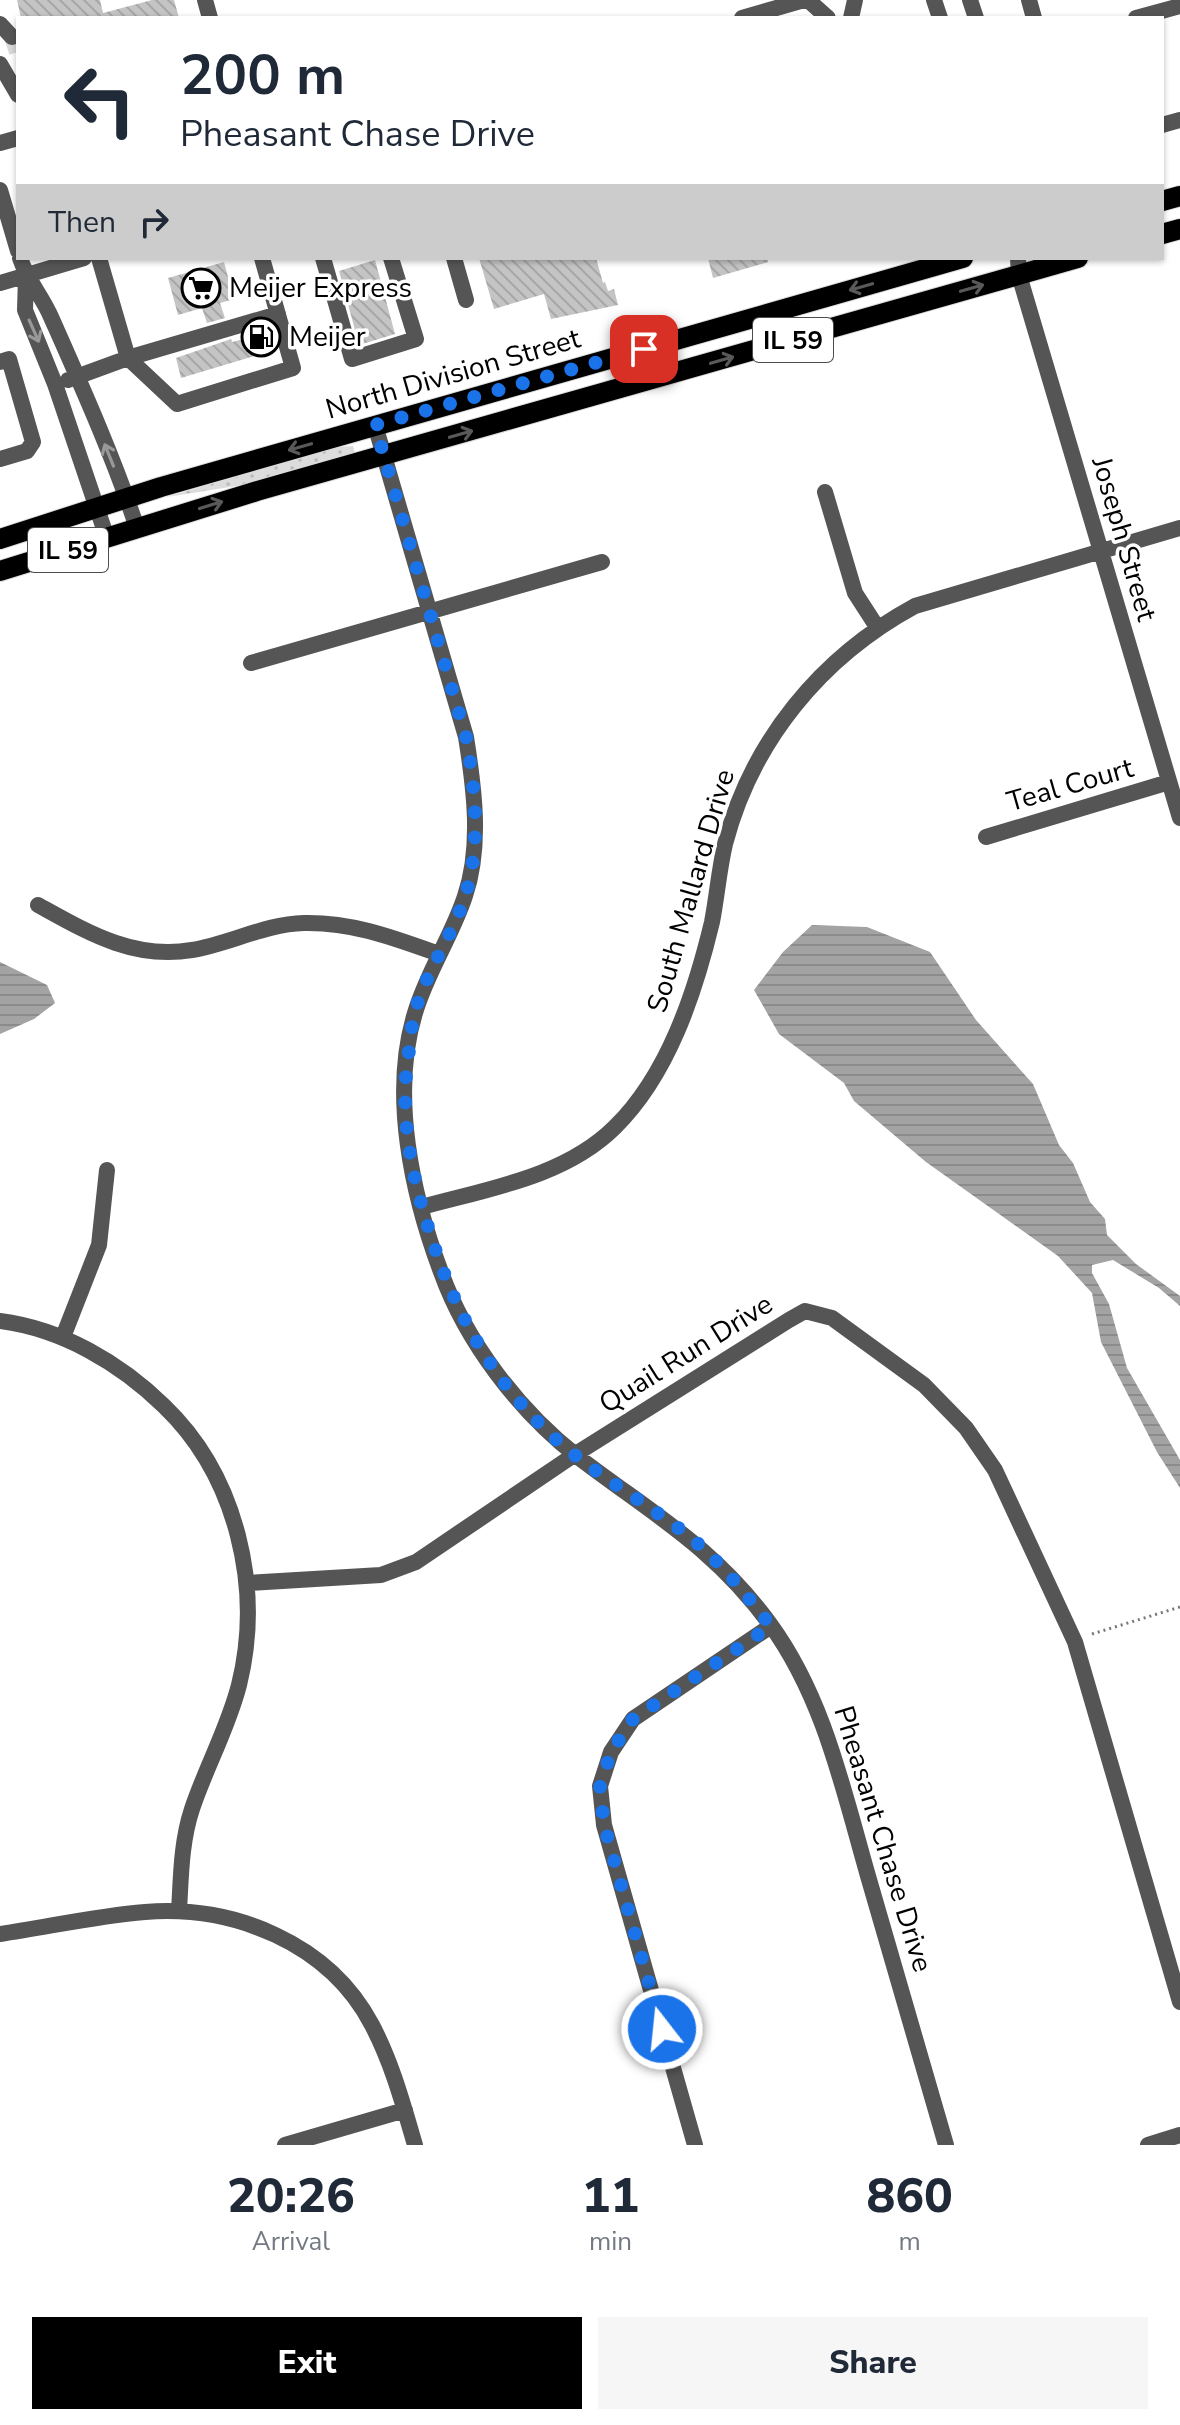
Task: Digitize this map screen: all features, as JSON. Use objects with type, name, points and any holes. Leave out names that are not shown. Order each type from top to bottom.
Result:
[{"type":"main road","name":"North Division Street","points":[[97,508],[375,425],[956,260]]},
{"type":"main road","name":"North Division Street","points":[[137,528],[1018,266],[1063,260]]},
{"type":"main road","name":"IL 59","points":[[0,539],[97,508]]},
{"type":"main road","name":"IL 59","points":[[0,571],[137,528]]},
{"type":"street","points":[[749,16],[806,0],[826,16]]},
{"type":"street","points":[[1143,16],[1180,6]]},
{"type":"street","points":[[0,24],[12,37]]},
{"type":"street","points":[[0,64],[16,92]]},
{"type":"street","points":[[0,190],[16,244]]},
{"type":"street","points":[[21,260],[26,276],[46,305],[127,497],[137,528]]},
{"type":"street","points":[[0,283],[77,260]]},
{"type":"street","points":[[100,260],[128,358],[177,404],[293,368],[263,260]]},
{"type":"street","points":[[324,260],[352,359],[416,339],[392,260]]},
{"type":"street","points":[[455,260],[466,300]]},
{"type":"street","name":"Joseph Street","points":[[1018,266],[1180,818]]},
{"type":"street","points":[[26,276],[25,310],[55,384],[107,538]]},
{"type":"street","points":[[55,384],[128,358],[278,314]]},
{"type":"street","points":[[0,362],[9,359],[33,442],[27,451],[0,459]]},
{"type":"street","name":"Pheasant Chase Drive","points":[[375,425],[466,737],[473,780],[475,833],[467,893],[414,1014],[404,1085],[409,1144],[422,1207],[441,1273],[465,1323],[494,1369],[531,1414],[574,1455],[691,1538],[735,1580],[771,1626],[810,1691],[834,1756],[946,2145]]},
{"type":"street","points":[[825,492],[855,593],[877,627]]},
{"type":"street","name":"South Mallard Drive","points":[[422,1207],[534,1178],[615,1128],[652,1079],[679,1027],[699,970],[725,846],[745,781],[776,728],[816,680],[877,627],[915,606],[1180,528]]},
{"type":"street","points":[[251,663],[602,562]]},
{"type":"street","name":"Teal Court","points":[[986,837],[1169,782]]},
{"type":"street","points":[[38,905],[98,938],[149,953],[192,950],[302,923],[369,929],[439,954]]},
{"type":"street","points":[[63,1337],[99,1245],[107,1170]]},
{"type":"street","name":"Quail Run Drive","points":[[248,1583],[381,1575],[416,1562],[574,1455],[805,1311],[832,1318],[924,1385],[966,1428],[995,1470],[1064,1616],[1090,1688],[1180,2002]]},
{"type":"street","points":[[0,1321],[63,1337],[114,1365],[181,1422],[208,1464],[229,1506],[248,1583],[246,1640],[240,1683],[226,1729],[192,1810],[183,1850],[179,1911]]},
{"type":"street","points":[[695,2145],[604,1825],[600,1786],[611,1752],[633,1719],[771,1626]]},
{"type":"street","points":[[0,1934],[143,1912],[179,1911],[249,1923],[287,1940],[320,1961],[348,1989],[370,2021],[389,2060],[415,2145]]},
{"type":"street","points":[[285,2145],[405,2110]]},
{"type":"street","points":[[1148,2145],[1180,2135]]},
{"type":"path","points":[[1092,1634],[1180,1607]]},
{"type":"shaded area","points":[[353,446],[355,453],[249,484],[167,497],[337,447]]},
{"type":"shaded area","points":[[812,925],[867,927],[930,952],[976,1020],[1033,1084],[1059,1145],[1073,1163],[1090,1202],[1105,1219],[1107,1235],[1136,1264],[1180,1296],[1180,1306],[1159,1288],[1113,1260],[1092,1265],[1092,1273],[1109,1304],[1127,1368],[1180,1460],[1180,1488],[1157,1452],[1101,1342],[1092,1293],[1058,1256],[926,1162],[854,1101],[844,1083],[779,1034],[754,990],[783,952]]},
{"type":"shaded area","points":[[0,962],[47,985],[55,1003],[34,1019],[0,1034]]},
{"type":"building","points":[[17,0],[100,0],[103,13],[152,0],[174,0],[178,16],[21,16]]},
{"type":"building","points":[[375,260],[395,334],[359,345],[339,271]]},
{"type":"building","points":[[480,260],[597,260],[603,283],[608,291],[614,289],[618,305],[551,319],[544,294],[494,309]]},
{"type":"building","points":[[708,260],[768,260],[768,262],[713,278]]},
{"type":"building","name":"Meijer Express","points":[[224,262],[234,299],[220,303],[225,318],[207,323],[202,308],[178,315],[168,278]]},
{"type":"building","name":"Meijer","points":[[270,332],[274,350],[181,378],[176,358],[231,339],[232,342]]},
{"type":"tunnel","points":[[12,37],[16,49]]},
{"type":"place","name":"Meijer Express","points":[[201,288]]},
{"type":"place","name":"Meijer","points":[[261,337]]},
{"type":"route","points":[[644,349],[375,425],[466,737],[473,780],[475,833],[467,893],[414,1014],[404,1085],[409,1144],[422,1207],[441,1273],[465,1323],[494,1369],[531,1414],[574,1455],[691,1538],[735,1580],[771,1626],[633,1719],[611,1752],[600,1786],[604,1825],[662,2029]]}]
